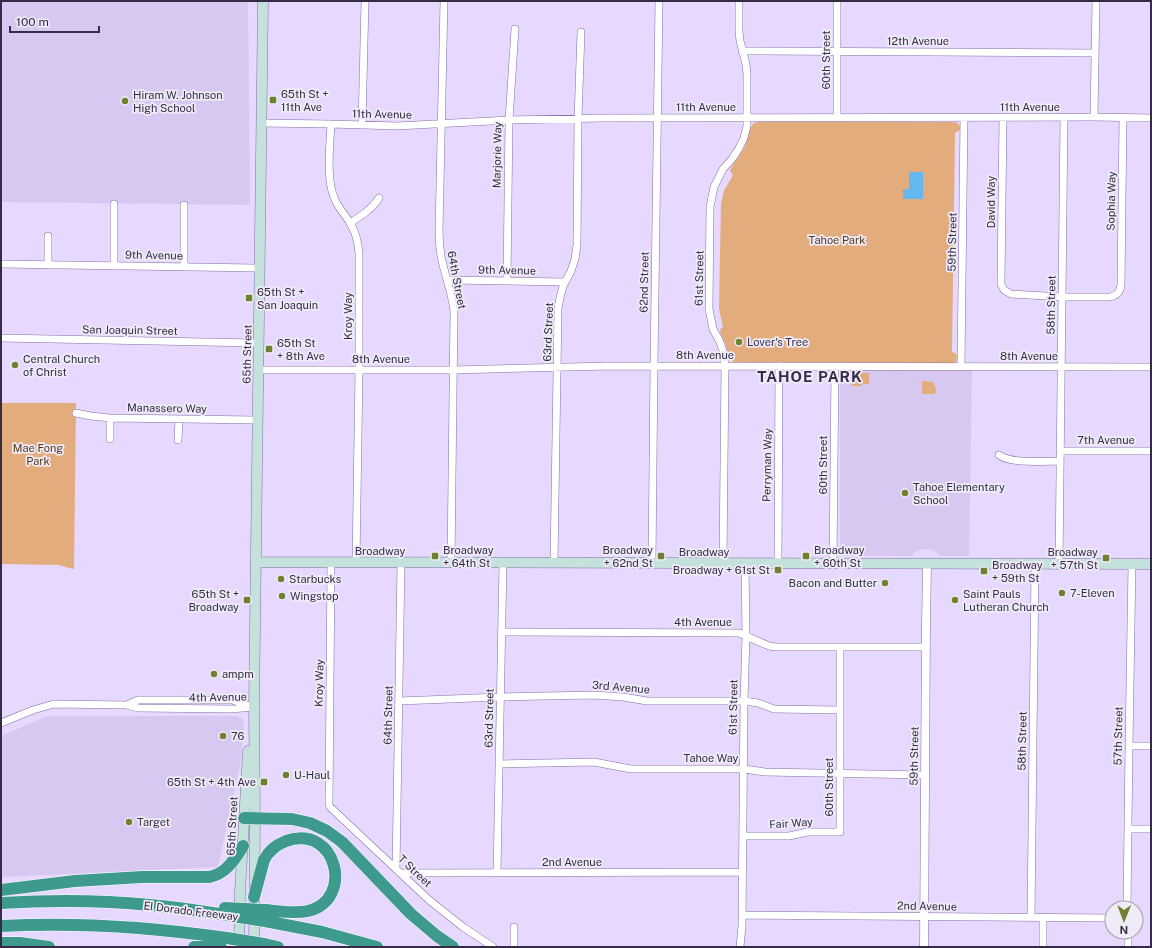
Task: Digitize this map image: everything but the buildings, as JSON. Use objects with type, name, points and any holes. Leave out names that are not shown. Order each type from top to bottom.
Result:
[{"type":"highway","points":[[250,818],[292,819],[310,823],[327,831],[342,842],[411,914],[437,936],[453,947]]},
{"type":"highway","points":[[254,897],[264,860],[274,847],[289,840],[303,839],[317,842],[324,847],[329,854],[333,861],[335,875],[332,891],[325,901],[319,906],[308,911],[265,915]]},
{"type":"highway","points":[[1,890],[75,881],[142,877],[209,877],[217,875],[226,868],[243,846]]},
{"type":"highway","name":"El Dorado Freeway","points":[[1,902],[89,901],[265,915],[377,947]]},
{"type":"highway","name":"El Dorado Freeway","points":[[1,926],[31,924],[106,925],[180,931],[224,942],[278,947]]},
{"type":"highway","points":[[194,947],[224,942]]},
{"type":"highway","points":[[1,943],[20,943],[49,947]]},
{"type":"main road","name":"65th Street","points":[[259,946],[254,897],[250,818],[254,707],[263,1]]},
{"type":"main road","name":"Broadway","points":[[256,562],[1035,565],[1151,564]]},
{"type":"main road","name":"65th Street","points":[[239,947],[243,846],[250,818]]},
{"type":"street","points":[[362,125],[365,1]]},
{"type":"street","name":"64th Street","points":[[444,1],[440,124],[439,240],[443,267],[448,280],[454,311],[451,563]]},
{"type":"street","name":"62nd Street","points":[[652,563],[659,1]]},
{"type":"street","name":"61st Street","points":[[724,564],[725,366],[724,354],[713,329],[709,310],[711,201],[714,187],[719,176],[741,145],[744,138],[747,118],[746,64],[738,31],[739,1]]},
{"type":"street","name":"60th Street","points":[[837,118],[838,1]]},
{"type":"street","points":[[1094,117],[1096,1]]},
{"type":"street","name":"Marjorie Way","points":[[507,281],[509,120],[515,29]]},
{"type":"street","name":"63rd Street","points":[[554,563],[558,308],[565,282],[575,259],[577,245],[578,119],[581,32]]},
{"type":"street","name":"12th Avenue","points":[[742,50],[1094,53]]},
{"type":"street","name":"11th Avenue","points":[[262,124],[397,126],[509,120],[657,118],[1151,118]]},
{"type":"street","name":"59th Street","points":[[961,367],[964,118]]},
{"type":"street","name":"David Way","points":[[1003,118],[1002,287],[1007,293],[1011,294],[1062,297]]},
{"type":"street","name":"58th Street","points":[[1059,565],[1064,118]]},
{"type":"street","name":"Sophia Way","points":[[1062,297],[1110,297],[1119,293],[1121,285],[1123,118]]},
{"type":"street","name":"Kroy Way","points":[[331,124],[331,190],[338,207],[350,223],[356,236],[359,253],[356,563]]},
{"type":"street","points":[[350,223],[367,212],[379,198]]},
{"type":"street","points":[[114,204],[114,266]]},
{"type":"street","points":[[184,205],[184,267]]},
{"type":"street","points":[[48,236],[48,265]]},
{"type":"street","name":"9th Avenue","points":[[1,264],[260,268]]},
{"type":"street","name":"9th Avenue","points":[[448,280],[565,282]]},
{"type":"street","name":"San Joaquin Street","points":[[1,338],[259,343]]},
{"type":"street","name":"8th Avenue","points":[[258,370],[359,371],[654,366],[1151,367]]},
{"type":"street","name":"Perryman Way","points":[[778,564],[779,366]]},
{"type":"street","name":"60th Street","points":[[833,564],[835,367]]},
{"type":"street","name":"Manassero Way","points":[[76,413],[110,418],[258,420]]},
{"type":"street","points":[[110,418],[110,439]]},
{"type":"street","points":[[178,440],[179,419]]},
{"type":"street","name":"7th Avenue","points":[[1061,451],[1151,451]]},
{"type":"street","points":[[999,455],[1014,461],[1060,461]]},
{"type":"street","name":"Kroy Way","points":[[328,804],[331,562]]},
{"type":"street","name":"64th Street","points":[[398,871],[401,563]]},
{"type":"street","name":"63rd Street","points":[[496,873],[503,563]]},
{"type":"street","name":"61st Street","points":[[740,947],[743,915],[744,701],[746,636],[745,564]]},
{"type":"street","name":"59th Street","points":[[924,947],[925,647],[927,564]]},
{"type":"street","name":"57th Street","points":[[1127,900],[1132,564]]},
{"type":"street","name":"58th Street","points":[[1030,918],[1035,565]]},
{"type":"street","name":"4th Avenue","points":[[501,632],[739,633],[769,646],[776,647],[925,647]]},
{"type":"street","name":"60th Street","points":[[840,647],[840,832]]},
{"type":"street","name":"3rd Avenue","points":[[399,702],[500,697],[593,695],[624,697],[647,701],[744,701],[758,703],[774,709],[840,710]]},
{"type":"street","name":"4th Avenue","points":[[1,723],[33,710],[54,704],[126,705],[138,700],[232,700],[254,707]]},
{"type":"street","points":[[1129,746],[1151,746]]},
{"type":"street","name":"Tahoe Way","points":[[499,764],[594,762],[631,770],[744,769],[765,772],[925,775]]},
{"type":"street","name":"T Street","points":[[328,804],[398,871],[446,914],[493,947]]},
{"type":"street","points":[[1128,828],[1151,829]]},
{"type":"street","name":"Fair Way","points":[[743,836],[789,836],[808,832],[840,832]]},
{"type":"street","name":"2nd Avenue","points":[[398,871],[496,873],[743,872]]},
{"type":"street","name":"2nd Avenue","points":[[743,915],[1104,918]]},
{"type":"street","points":[[1043,918],[1043,947]]},
{"type":"street","points":[[514,927],[514,947]]},
{"type":"shaded area","name":"Hiram W. Johnson High School","points":[[1,1],[248,1],[250,205],[1,202]]},
{"type":"shaded area","name":"Tahoe Elementary School","points":[[840,369],[972,369],[969,556],[940,556],[930,549],[923,549],[915,552],[912,556],[840,556]]},
{"type":"shaded area","points":[[47,716],[235,716],[242,718],[244,723],[241,759],[218,867],[1,877],[1,736]]},
{"type":"green space","name":"Tahoe Park","points":[[759,122],[958,123],[960,130],[955,133],[952,352],[957,356],[956,362],[734,362],[729,360],[726,345],[720,332],[721,328],[723,327],[719,308],[721,203],[724,191],[733,175],[730,171],[745,146],[752,125]]},
{"type":"green space","points":[[852,373],[869,373],[869,384],[852,386]]},
{"type":"green space","points":[[922,381],[933,382],[936,389],[935,394],[922,394]]},
{"type":"green space","name":"Mae Fong Park","points":[[1,403],[76,403],[74,569],[59,565],[1,564]]},
{"type":"water","points":[[909,172],[923,172],[923,199],[903,199],[903,189],[909,189]]},
{"type":"place","name":"65th St + 11th Ave","points":[[273,100]]},
{"type":"place","name":"Hiram W. Johnson High School","points":[[125,101]]},
{"type":"place","name":"65th St + San Joaquin","points":[[249,298]]},
{"type":"place","name":"Lover's Tree","points":[[739,342]]},
{"type":"place","name":"65th St + 8th Ave","points":[[269,349]]},
{"type":"place","name":"Central Church of Christ","points":[[15,365]]},
{"type":"place","name":"Tahoe Elementary School","points":[[905,493]]},
{"type":"place","name":"Broadway + 64th St","points":[[435,556]]},
{"type":"place","name":"Broadway + 62nd St","points":[[661,556]]},
{"type":"place","name":"Broadway + 60th St","points":[[806,556]]},
{"type":"place","name":"Broadway + 57th St","points":[[1106,558]]},
{"type":"place","name":"Broadway + 61st St","points":[[778,570]]},
{"type":"place","name":"Broadway + 59th St","points":[[984,571]]},
{"type":"place","name":"Starbucks","points":[[281,579]]},
{"type":"place","name":"Bacon and Butter","points":[[885,583]]},
{"type":"place","name":"7-Eleven","points":[[1062,593]]},
{"type":"place","name":"Wingstop","points":[[282,596]]},
{"type":"place","name":"65th St + Broadway","points":[[247,600]]},
{"type":"place","name":"Saint Pauls Lutheran Church","points":[[955,600]]},
{"type":"place","name":"ampm","points":[[214,674]]},
{"type":"place","name":"76","points":[[223,736]]},
{"type":"place","name":"U-Haul","points":[[286,775]]},
{"type":"place","name":"65th St + 4th Ave","points":[[264,782]]},
{"type":"place","name":"Target","points":[[129,822]]},
{"type":"district","name":"TAHOE PARK","points":[[810,376]]}]
